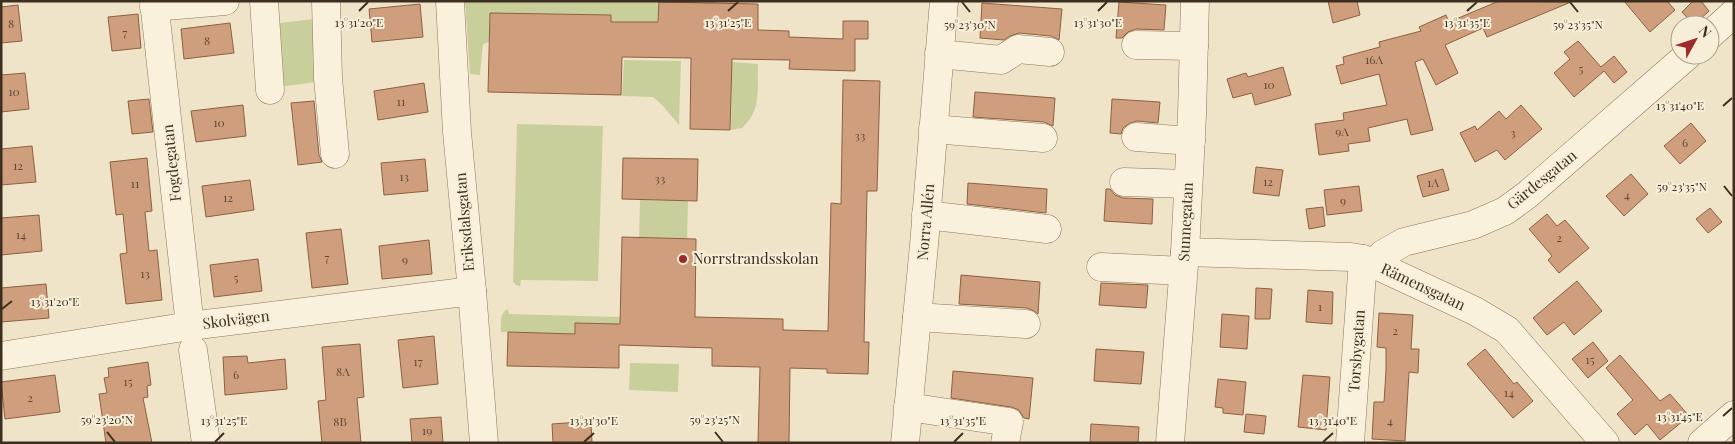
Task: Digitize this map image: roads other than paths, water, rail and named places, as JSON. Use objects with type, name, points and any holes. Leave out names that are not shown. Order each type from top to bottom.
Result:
[{"type":"street","points":[[154,4],[225,1]]},
{"type":"street","points":[[264,1],[270,90]]},
{"type":"street","points":[[326,1],[328,78],[335,154]]},
{"type":"street","name":"Eriksdalsgatan","points":[[450,1],[456,132],[472,291],[484,443]]},
{"type":"street","name":"Norra Allén","points":[[905,443],[944,1]]},
{"type":"street","name":"Sunnegatan","points":[[1170,443],[1191,141],[1195,1]]},
{"type":"street","name":"Fogdegatan","points":[[154,4],[192,338],[206,443]]},
{"type":"street","points":[[1720,26],[1734,13]]},
{"type":"street","points":[[1136,45],[1194,46]]},
{"type":"street","points":[[939,54],[1001,60],[1018,49],[1050,52]]},
{"type":"street","name":"Gärdesgatan","points":[[1368,261],[1404,242],[1473,225],[1505,211],[1527,195],[1676,65]]},
{"type":"street","points":[[933,129],[1043,138]]},
{"type":"street","points":[[1136,137],[1191,141]]},
{"type":"street","points":[[1124,182],[1188,184]]},
{"type":"street","points":[[926,216],[1047,229]]},
{"type":"street","name":"Rämensgatan","points":[[1102,267],[1184,261],[1351,257],[1368,261],[1475,311],[1507,330],[1605,443]]},
{"type":"street","name":"Torsbygatan","points":[[1350,443],[1368,261]]},
{"type":"street","name":"Skolvägen","points":[[1,356],[192,338],[472,291]]},
{"type":"street","points":[[917,317],[1026,324]]},
{"type":"street","points":[[908,407],[1009,422],[1005,443]]},
{"type":"street","points":[[1702,443],[1734,415]]},
{"type":"place","name":"Norrstrandsskolan","points":[[683,259]]}]
